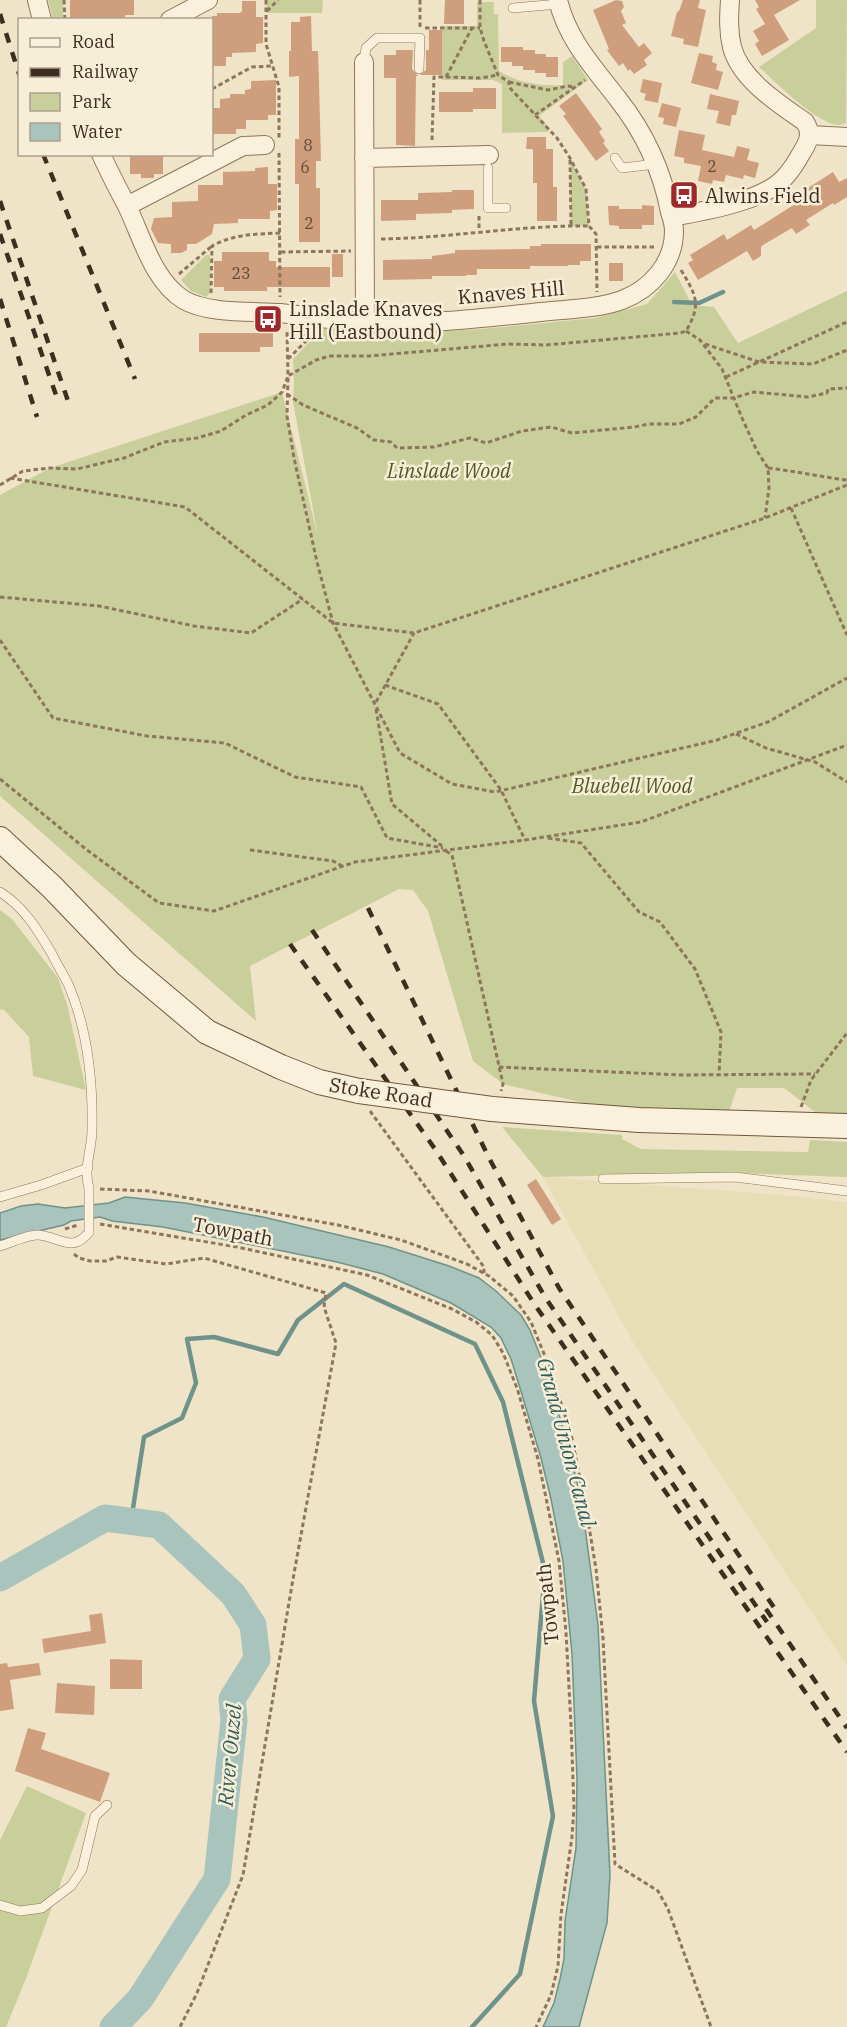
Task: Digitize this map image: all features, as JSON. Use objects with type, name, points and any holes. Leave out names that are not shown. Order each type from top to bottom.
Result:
[{"type":"street","points":[[37,0],[42,18]]},
{"type":"street","points":[[174,18],[208,0]]},
{"type":"street","points":[[672,217],[733,204],[760,194],[783,180],[810,135],[806,122],[751,81],[733,50],[729,29],[730,0]]},
{"type":"street","name":"Knaves Hill","points":[[101,156],[155,268],[167,284],[186,302],[211,309],[280,313],[365,323],[398,323],[483,318],[597,306],[622,300],[651,284],[664,267],[674,231],[672,217],[666,189],[643,136],[620,101],[573,39],[559,2]]},
{"type":"street","points":[[364,62],[365,323]]},
{"type":"street","points":[[810,135],[847,137]]},
{"type":"street","points":[[127,206],[243,146],[265,145]]},
{"type":"street","points":[[364,158],[489,155]]},
{"type":"street","name":"Stoke Road","points":[[0,839],[52,887],[126,964],[207,1032],[319,1082],[359,1091],[494,1109],[639,1120],[847,1126]]},
{"type":"lane","points":[[513,8],[559,2]]},
{"type":"lane","points":[[364,62],[366,48],[377,38],[420,38],[419,69]]},
{"type":"lane","points":[[489,155],[488,208],[506,208]]},
{"type":"lane","points":[[615,158],[622,168],[656,164]]},
{"type":"lane","points":[[0,892],[11,899],[36,926],[69,985],[79,1013],[88,1051],[93,1132],[88,1168],[88,1228],[85,1238],[70,1244],[37,1235],[0,1246]]},
{"type":"lane","points":[[0,1197],[88,1168]]},
{"type":"lane","points":[[603,1179],[735,1177],[847,1191]]},
{"type":"lane","points":[[0,1905],[20,1911],[42,1908],[71,1886],[82,1870],[95,1816],[107,1805]]},
{"type":"path","points":[[64,0],[65,18]]},
{"type":"path","points":[[266,12],[279,0]]},
{"type":"path","points":[[420,0],[420,28],[480,28]]},
{"type":"path","points":[[480,0],[480,28],[498,75],[509,82],[548,90],[574,87]]},
{"type":"path","points":[[446,77],[472,28]]},
{"type":"path","points":[[213,88],[252,67],[272,66]]},
{"type":"path","points":[[535,115],[597,72]]},
{"type":"path","points":[[432,156],[434,77],[480,78],[498,75]]},
{"type":"path","points":[[509,82],[509,87],[557,138],[586,189],[589,226],[596,234],[597,306]]},
{"type":"path","points":[[570,158],[572,226]]},
{"type":"path","points":[[281,252],[479,231],[589,226]]},
{"type":"path","points":[[167,284],[212,246],[225,239],[241,235],[281,233]]},
{"type":"path","points":[[211,309],[212,246]]},
{"type":"path","points":[[0,485],[23,471],[50,468],[77,470],[124,458],[164,442],[197,438],[221,431],[246,415],[268,405],[282,392],[288,376],[316,360],[330,356],[369,357],[508,344],[546,345],[669,335],[686,331],[697,304],[695,293],[671,248],[597,247]]},
{"type":"path","points":[[725,377],[847,322]]},
{"type":"path","points":[[287,329],[287,416],[317,562],[333,622],[400,753],[452,784],[495,792],[717,740],[768,722],[847,678]]},
{"type":"path","points":[[288,359],[308,339],[301,330]]},
{"type":"path","points":[[686,331],[703,344],[722,369],[757,451],[768,468],[769,488],[765,518]]},
{"type":"path","points":[[703,344],[759,362],[813,364],[847,350]]},
{"type":"path","points":[[287,394],[303,405],[357,428],[374,440],[391,442],[397,448],[434,447],[470,438],[486,443],[522,431],[551,427],[572,433],[649,424],[678,424],[696,417],[715,399],[733,398],[754,392],[808,397],[827,393],[828,389],[847,388]]},
{"type":"path","points":[[768,468],[801,471],[824,478],[847,480]]},
{"type":"path","points":[[10,478],[185,507],[333,622],[414,633],[765,518],[847,485]]},
{"type":"path","points":[[791,508],[847,635]]},
{"type":"path","points":[[0,597],[99,606],[194,626],[251,633],[303,599]]},
{"type":"path","points":[[414,633],[375,703],[392,804],[452,855],[503,1084],[494,1109]]},
{"type":"path","points":[[0,640],[53,718],[147,736],[225,743],[295,777],[361,787],[387,838],[445,849]]},
{"type":"path","points":[[386,685],[438,704],[501,790],[525,840]]},
{"type":"path","points":[[735,733],[766,748],[815,762],[847,782]]},
{"type":"path","points":[[0,779],[87,850],[159,903],[214,910],[355,862],[543,838],[640,822],[847,745]]},
{"type":"path","points":[[543,838],[581,843],[639,912],[660,922],[681,950],[694,969],[721,1032],[719,1075]]},
{"type":"path","points":[[250,850],[333,861],[342,866]]},
{"type":"path","points":[[804,1100],[811,1080],[847,1033]]},
{"type":"path","points":[[499,1066],[681,1075],[815,1074]]},
{"type":"path","points":[[359,1091],[370,1111],[484,1267],[484,1273]]},
{"type":"path","points":[[88,1184],[149,1191],[338,1225],[401,1240],[467,1264],[484,1273],[513,1296],[531,1322],[549,1366],[571,1434],[596,1569],[603,1638],[615,1864],[658,1891],[668,1909],[711,2027]]},
{"type":"path","name":"Towpath","points":[[97,1224],[237,1247],[367,1275],[452,1309],[476,1322],[492,1335],[503,1353],[517,1388],[538,1460],[559,1561],[566,1632],[571,1725],[574,1807],[561,1914],[558,1966],[550,1995],[536,2027]]},
{"type":"path","points":[[37,1235],[58,1232],[75,1225],[88,1228]]},
{"type":"path","points":[[70,1244],[71,1251],[79,1258],[90,1262],[106,1261],[117,1257],[166,1264],[204,1258],[326,1293],[324,1307],[336,1343],[243,1875],[197,1993],[181,2026]]},
{"type":"shaded area","points":[[543,1177],[847,1202],[847,1666],[633,1342]]},
{"type":"green space","points":[[48,0],[63,0],[63,18],[53,18]]},
{"type":"green space","points":[[266,0],[323,0],[322,13],[267,13]]},
{"type":"green space","points":[[816,0],[847,0],[846,123],[840,125],[828,123],[807,110],[759,67],[816,28]]},
{"type":"green space","points":[[477,2],[494,2],[494,14],[498,14],[499,71],[530,83],[563,85],[563,62],[572,56],[588,80],[539,116],[550,129],[548,132],[502,133],[502,84],[493,80],[442,80],[442,26],[477,26]]},
{"type":"green space","points":[[570,158],[586,189],[589,226],[571,226]]},
{"type":"green space","points":[[206,255],[210,257],[210,293],[206,297],[191,291],[181,280]]},
{"type":"green space","points":[[675,272],[692,305],[714,307],[738,343],[847,291],[847,1120],[824,1119],[784,1088],[737,1088],[729,1112],[614,1110],[503,1084],[473,1061],[428,911],[413,890],[399,889],[250,966],[256,1021],[0,796],[0,495],[50,468],[282,392],[318,536],[293,402],[293,359],[311,340],[299,324],[361,335],[481,329],[595,318],[647,304]]},
{"type":"green space","points":[[0,910],[12,919],[58,978],[67,1004],[86,1090],[33,1076],[29,1037],[4,1010],[0,1009]]},
{"type":"green space","points":[[502,1127],[622,1135],[622,1139],[641,1149],[808,1152],[810,1140],[847,1142],[847,1177],[737,1173],[543,1177]]},
{"type":"green space","points":[[27,1786],[86,1813],[25,1981],[6,2027],[0,2027],[0,1840]]},
{"type":"water","points":[[125,1197],[185,1203],[263,1217],[389,1247],[449,1266],[479,1278],[496,1291],[521,1315],[530,1330],[546,1370],[571,1456],[582,1505],[598,1625],[610,1875],[607,1923],[579,2027],[543,2027],[554,2003],[564,1959],[565,1921],[576,1848],[577,1779],[572,1654],[563,1561],[541,1458],[511,1359],[501,1338],[491,1327],[451,1303],[383,1274],[337,1262],[163,1227],[112,1221],[100,1217],[71,1221],[64,1225],[0,1240],[0,1213],[21,1206],[38,1204],[65,1208],[109,1203]]},
{"type":"building","points":[[70,0],[134,0],[134,15],[125,15],[125,18],[70,18]]},
{"type":"building","points":[[445,0],[464,0],[464,24],[444,24]]},
{"type":"building","points":[[616,0],[622,1],[624,7],[621,11],[626,23],[622,25],[639,47],[644,43],[652,53],[644,60],[647,65],[634,74],[630,69],[628,71],[623,63],[619,66],[607,50],[609,49],[593,10]]},
{"type":"building","points":[[683,0],[700,0],[698,8],[706,10],[698,47],[683,44],[684,39],[671,36],[677,12]]},
{"type":"building","points":[[755,0],[800,0],[774,15],[789,40],[762,56],[755,44],[759,41],[753,31],[765,24],[756,9],[759,7]]},
{"type":"building","points":[[242,1],[256,1],[256,17],[263,17],[263,43],[256,44],[256,52],[232,53],[232,57],[226,57],[226,66],[213,66],[212,16],[217,16],[217,13],[240,13]]},
{"type":"building","points":[[311,16],[312,51],[318,51],[321,161],[316,161],[316,188],[320,188],[320,242],[299,242],[299,184],[295,184],[295,139],[299,139],[299,76],[289,77],[289,51],[291,51],[291,22],[300,22],[300,17]]},
{"type":"building","points":[[429,30],[442,30],[442,75],[420,75],[426,70]]},
{"type":"building","points":[[501,47],[523,47],[523,50],[535,50],[535,54],[558,57],[558,77],[546,77],[546,73],[523,70],[523,66],[512,66],[512,62],[501,62]]},
{"type":"building","points":[[396,50],[413,50],[412,69],[418,76],[416,76],[415,146],[396,145],[396,78],[384,78],[384,55],[396,55]]},
{"type":"building","points":[[699,53],[713,56],[712,62],[717,64],[716,70],[723,72],[718,90],[691,83]]},
{"type":"building","points":[[643,79],[662,83],[658,103],[644,100],[646,94],[640,92]]},
{"type":"building","points":[[276,80],[276,115],[268,115],[268,120],[246,120],[246,129],[236,129],[236,134],[213,134],[213,108],[220,108],[220,99],[230,98],[230,94],[245,94],[245,90],[251,89],[251,81]]},
{"type":"building","points":[[473,88],[496,88],[496,109],[439,112],[439,92],[473,92]]},
{"type":"building","points":[[576,93],[602,129],[599,132],[609,151],[596,161],[563,116],[566,114],[559,106]]},
{"type":"building","points":[[710,94],[739,101],[736,115],[732,115],[730,126],[716,123],[719,111],[707,109]]},
{"type":"building","points":[[662,103],[681,108],[676,127],[663,124],[664,118],[658,117]]},
{"type":"building","points":[[679,130],[705,135],[702,150],[734,157],[737,146],[750,149],[747,160],[759,163],[755,178],[744,175],[743,179],[726,175],[724,182],[713,180],[712,184],[698,181],[701,166],[684,163],[684,158],[674,156]]},
{"type":"building","points":[[527,137],[546,137],[546,149],[553,149],[553,187],[557,187],[557,221],[537,221],[537,183],[533,183],[533,149],[526,149]]},
{"type":"building","points":[[130,156],[163,156],[163,174],[154,174],[154,178],[141,178],[141,174],[130,174]]},
{"type":"building","points":[[268,167],[268,184],[277,184],[277,210],[270,211],[270,219],[238,219],[238,223],[214,224],[212,234],[196,244],[187,244],[187,250],[181,253],[171,253],[171,244],[158,243],[151,229],[154,218],[172,217],[172,202],[198,201],[198,185],[223,185],[223,172],[255,171],[255,168]]},
{"type":"building","points":[[833,172],[839,182],[847,178],[847,197],[806,220],[810,225],[796,234],[792,228],[763,245],[761,256],[753,261],[747,251],[698,280],[688,263],[693,260],[690,255],[724,234],[727,240],[751,225],[754,230],[803,199],[800,193]]},
{"type":"building","points":[[452,190],[474,190],[474,209],[452,210],[452,213],[416,214],[416,220],[381,221],[381,200],[418,200],[418,193],[452,192]]},
{"type":"building","points":[[642,205],[654,206],[654,225],[642,225],[642,229],[619,229],[619,226],[609,225],[608,206],[619,206],[619,209],[642,209]]},
{"type":"building","points":[[541,244],[591,244],[591,261],[580,261],[580,265],[568,266],[530,266],[530,269],[477,269],[477,275],[383,280],[383,260],[432,259],[432,256],[455,253],[455,250],[530,249],[530,246],[541,246]]},
{"type":"building","points":[[222,252],[269,252],[269,261],[276,261],[276,267],[330,267],[330,287],[267,287],[267,291],[224,291],[224,287],[214,287],[214,261],[222,261]]},
{"type":"building","points":[[332,254],[343,254],[343,277],[332,277]]},
{"type":"building","points":[[609,263],[623,263],[623,281],[609,281]]},
{"type":"building","points":[[259,330],[273,331],[273,347],[260,347],[260,352],[199,352],[199,333],[259,333]]},
{"type":"building","points":[[536,1179],[561,1219],[552,1225],[527,1185]]},
{"type":"building","points":[[102,1613],[106,1643],[44,1653],[42,1639],[91,1631],[89,1615]]},
{"type":"building","points":[[110,1659],[142,1660],[142,1689],[110,1689]]},
{"type":"building","points":[[7,1663],[8,1667],[39,1663],[41,1675],[10,1680],[14,1709],[0,1711],[0,1664]]},
{"type":"building","points":[[57,1683],[95,1686],[94,1715],[55,1713]]},
{"type":"building","points":[[28,1728],[46,1733],[41,1749],[110,1773],[100,1802],[15,1771]]},
{"type":"waterway","points":[[674,302],[699,303],[723,292]]},
{"type":"waterway","points":[[131,1521],[144,1437],[182,1418],[196,1383],[187,1339],[214,1337],[278,1354],[298,1320],[344,1284],[475,1344],[503,1402],[545,1571],[534,1701],[553,1816],[520,1974],[472,2027]]},
{"type":"waterway","name":"River Ouzel","points":[[0,1578],[105,1518],[159,1525],[233,1594],[253,1625],[257,1659],[232,1699],[234,1720],[217,1879],[140,1999],[113,2027]]},
{"type":"railway","points":[[0,14],[18,71]]},
{"type":"railway","points":[[44,156],[135,379]]},
{"type":"railway","points":[[0,201],[68,401]]},
{"type":"railway","points":[[0,234],[56,395]]},
{"type":"railway","points":[[0,299],[37,417]]},
{"type":"railway","points":[[368,908],[489,1158],[559,1288],[779,1615]]},
{"type":"railway","points":[[312,930],[464,1156],[545,1297],[767,1622]]},
{"type":"railway","points":[[290,944],[435,1149],[535,1305],[847,1752]]},
{"type":"railway","points":[[766,1609],[847,1728]]},
{"type":"place","name":"Alwins Field","points":[[684,195]]},
{"type":"place","name":"Linslade Knaves Hill (Eastbound)","points":[[268,319]]},
{"type":"park label","name":"Linslade Wood","points":[[449,470]]},
{"type":"park label","name":"Bluebell Wood","points":[[632,785]]},
{"type":"water label","name":"Grand Union Canal","points":[[567,1442]]}]
